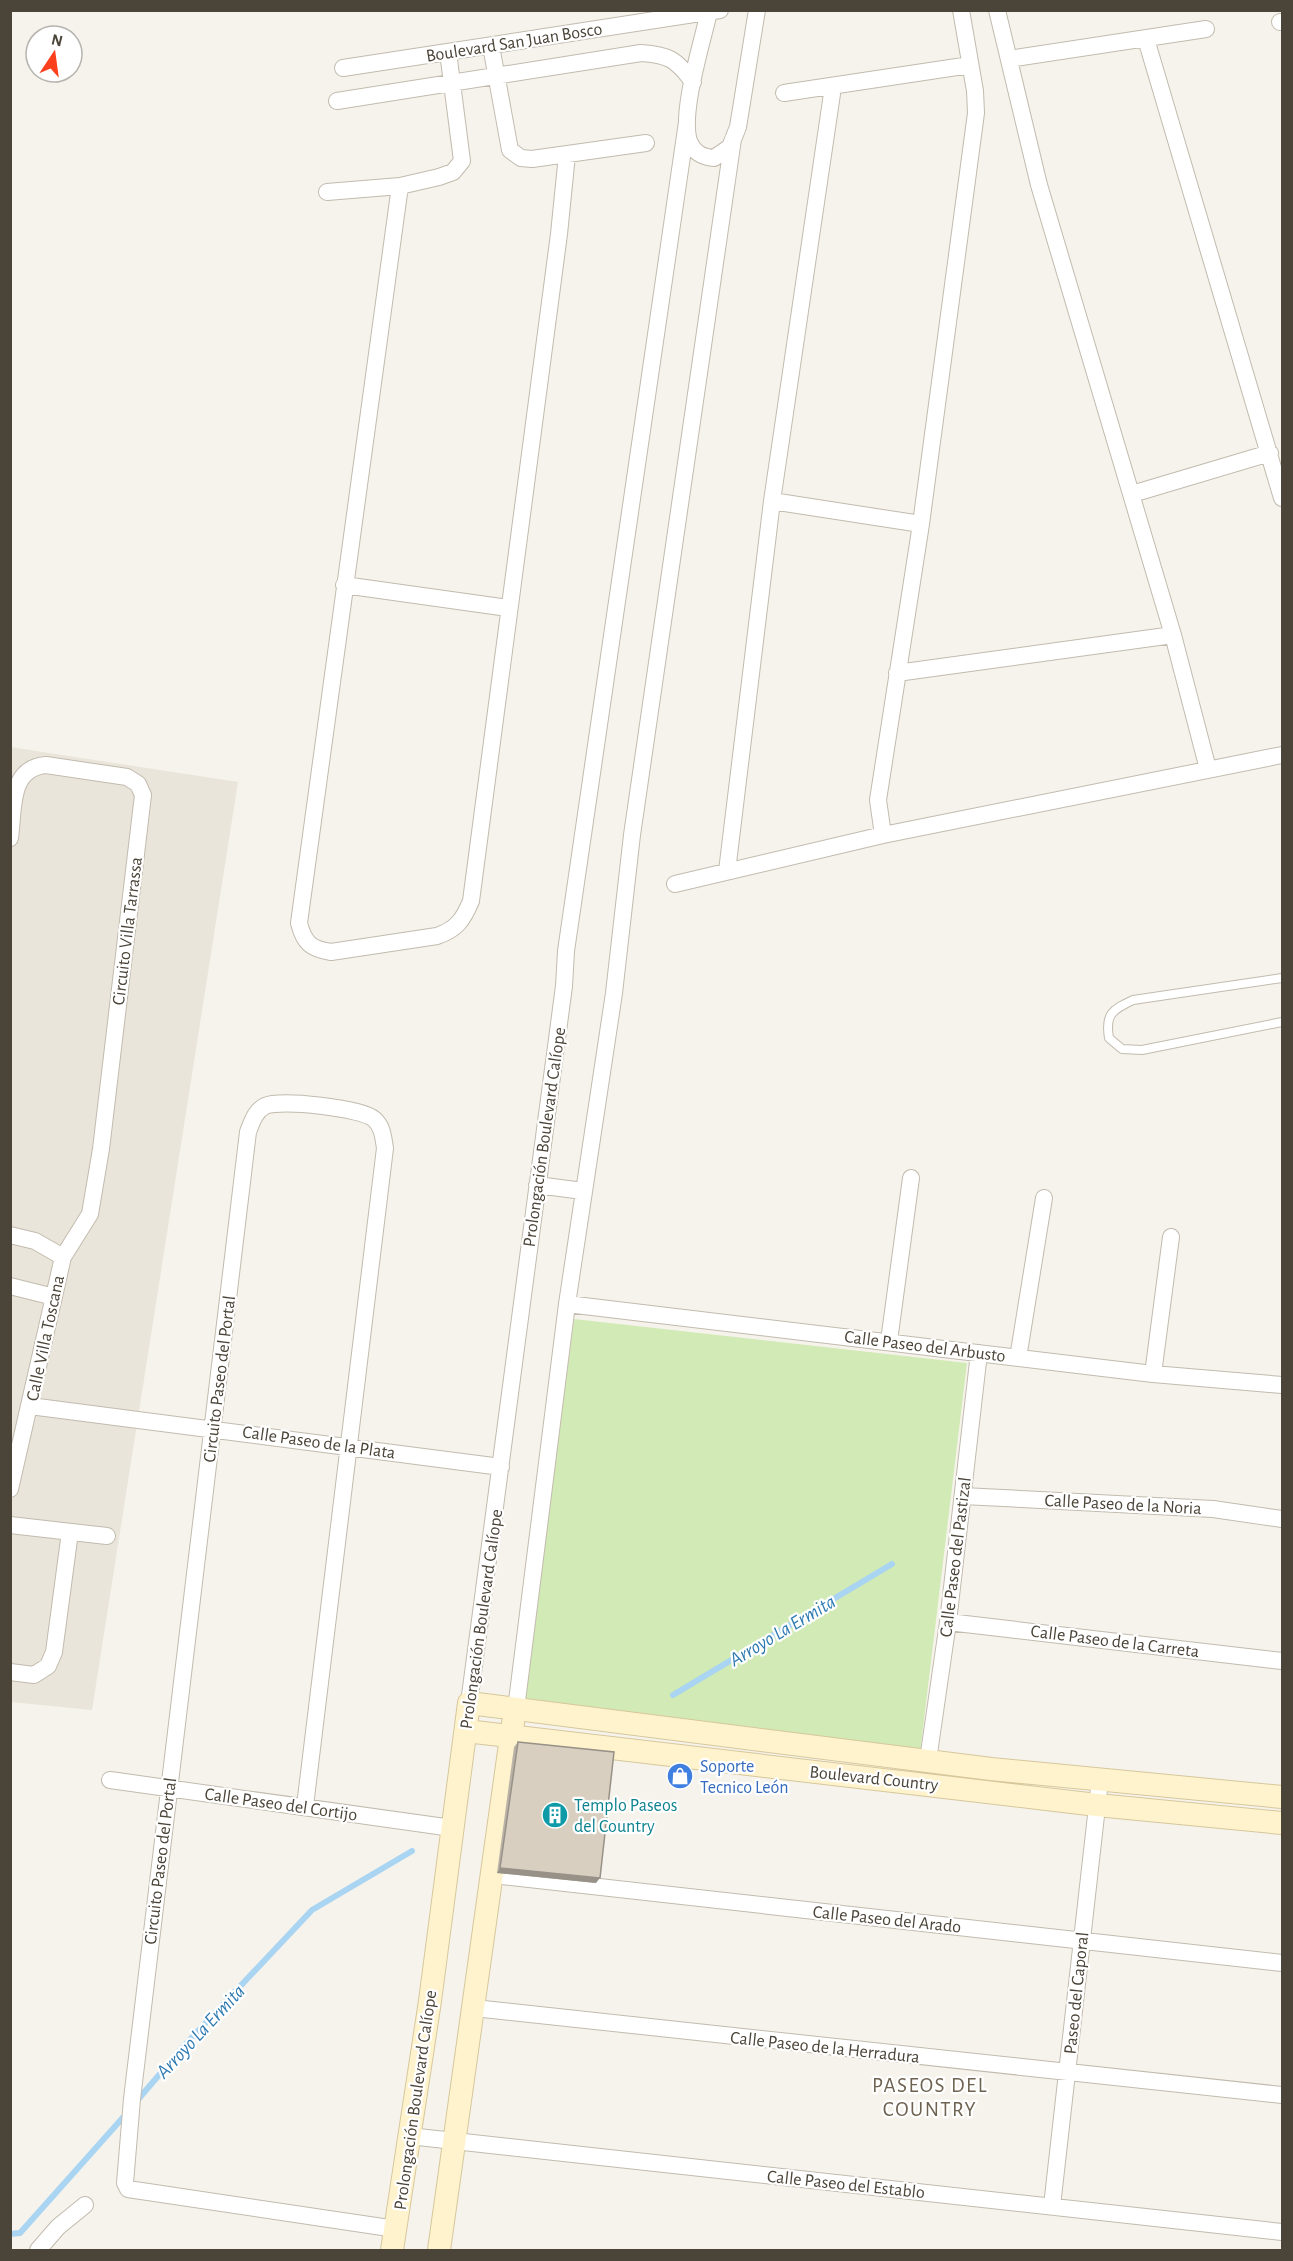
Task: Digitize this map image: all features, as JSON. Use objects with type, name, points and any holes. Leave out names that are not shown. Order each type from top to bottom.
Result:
[{"type":"street","points":[[439,2250],[516,1709],[567,1304],[614,993],[632,835],[734,139],[738,127],[757,10]]},
{"type":"street","points":[[883,835],[878,800],[921,524],[972,148],[975,102],[961,10]]},
{"type":"street","points":[[997,10],[1039,185],[1173,634],[1208,769]]},
{"type":"street","name":"Boulevard San Juan Bosco","points":[[343,68],[714,11]]},
{"type":"street","name":"Prolongación Boulevard Calíope","points":[[394,2240],[430,2001],[564,986],[566,951],[693,82],[714,11]]},
{"type":"street","points":[[1008,59],[1206,29]]},
{"type":"street","points":[[1146,39],[1282,498]]},
{"type":"street","points":[[491,46],[510,150],[521,158],[567,155],[646,143]]},
{"type":"street","points":[[327,192],[400,186],[453,172],[462,161],[448,52]]},
{"type":"street","points":[[337,101],[641,52],[665,55],[681,65],[693,82]]},
{"type":"street","points":[[784,93],[970,65]]},
{"type":"street","points":[[727,871],[772,501],[832,87]]},
{"type":"street","points":[[687,122],[689,140],[701,156],[714,158],[721,154],[734,139]]},
{"type":"street","points":[[400,186],[299,923],[303,939],[314,949],[331,952],[437,936],[453,930],[464,919],[471,901],[559,234],[567,155]]},
{"type":"street","points":[[1132,494],[1270,453]]},
{"type":"street","points":[[772,501],[921,524]]},
{"type":"street","points":[[344,585],[508,608]]},
{"type":"street","points":[[897,673],[1173,634]]},
{"type":"street","points":[[675,884],[883,835],[1282,755]]},
{"type":"street","name":"Circuito Villa Tarrassa","points":[[10,838],[17,786],[23,773],[32,766],[46,765],[127,777],[138,784],[143,795],[102,1149],[90,1214],[63,1257]]},
{"type":"street","name":"Circuito Paseo del Portal","points":[[304,1806],[385,1148],[382,1131],[373,1119],[358,1112],[277,1102],[263,1107],[253,1118],[248,1132],[124,2173],[128,2189],[394,2240]]},
{"type":"street","points":[[889,1341],[911,1178]]},
{"type":"street","points":[[537,1185],[584,1191]]},
{"type":"street","points":[[1018,1358],[1044,1198]]},
{"type":"street","points":[[10,1234],[35,1241],[63,1257]]},
{"type":"street","points":[[1153,1374],[1171,1237]]},
{"type":"street","name":"Calle Villa Toscana","points":[[10,1489],[63,1257]]},
{"type":"street","points":[[10,1286],[54,1297]]},
{"type":"street","name":"Calle Paseo del Arbusto","points":[[567,1304],[1153,1374],[1282,1385]]},
{"type":"street","name":"Calle Paseo del Pastizal","points":[[928,1760],[948,1622],[979,1353]]},
{"type":"street","name":"Calle Paseo de la Plata","points":[[30,1406],[501,1467]]},
{"type":"street","name":"Calle Paseo de la Noria","points":[[963,1496],[1213,1509],[1282,1518]]},
{"type":"street","points":[[10,1525],[107,1536]]},
{"type":"street","points":[[10,1672],[34,1675],[48,1666],[54,1652],[70,1532]]},
{"type":"street","name":"Calle Paseo de la Carreta","points":[[948,1622],[1282,1661]]},
{"type":"street","name":"Boulevard Country","points":[[469,1703],[1100,1780],[1282,1797]]},
{"type":"street","name":"Boulevard Country","points":[[465,1731],[1097,1804],[1282,1823]]},
{"type":"street","name":"Calle Paseo del Cortijo","points":[[110,1780],[452,1828]]},
{"type":"street","name":"Paseo del Caporal","points":[[1052,2206],[1100,1780]]},
{"type":"street","name":"Calle Paseo del Arado","points":[[492,1875],[1282,1963]]},
{"type":"street","name":"Calle Paseo de la Herradura","points":[[474,2008],[1282,2096]]},
{"type":"street","name":"Calle Paseo del Establo","points":[[410,2136],[1282,2232]]},
{"type":"street","points":[[38,2250],[58,2228],[85,2205]]},
{"type":"lane","points":[[1282,978],[1133,1000],[1115,1008],[1106,1023],[1109,1038],[1122,1049],[1142,1050],[1282,1022]]},
{"type":"shaded area","points":[[10,747],[238,782],[92,1710],[11,1702]]},
{"type":"green space","points":[[574,1319],[967,1363],[920,1753],[524,1703]]},
{"type":"building","name":"Templo Paseos del Country","points":[[518,1742],[614,1752],[600,1878],[500,1868]]},
{"type":"waterway","name":"Arroyo La Ermita","points":[[673,1695],[892,1564]]},
{"type":"waterway","name":"Arroyo La Ermita","points":[[135,2103],[183,2047],[312,1910],[412,1851]]},
{"type":"waterway","name":"Arroyo La Ermita","points":[[10,2234],[20,2233],[127,2113]]},
{"type":"place","name":"Soporte Tecnico León","points":[[680,1776]]},
{"type":"place","name":"Templo Paseos del Country","points":[[555,1815]]},
{"type":"district","name":"PASEOS DEL COUNTRY","points":[[930,2097]]}]
